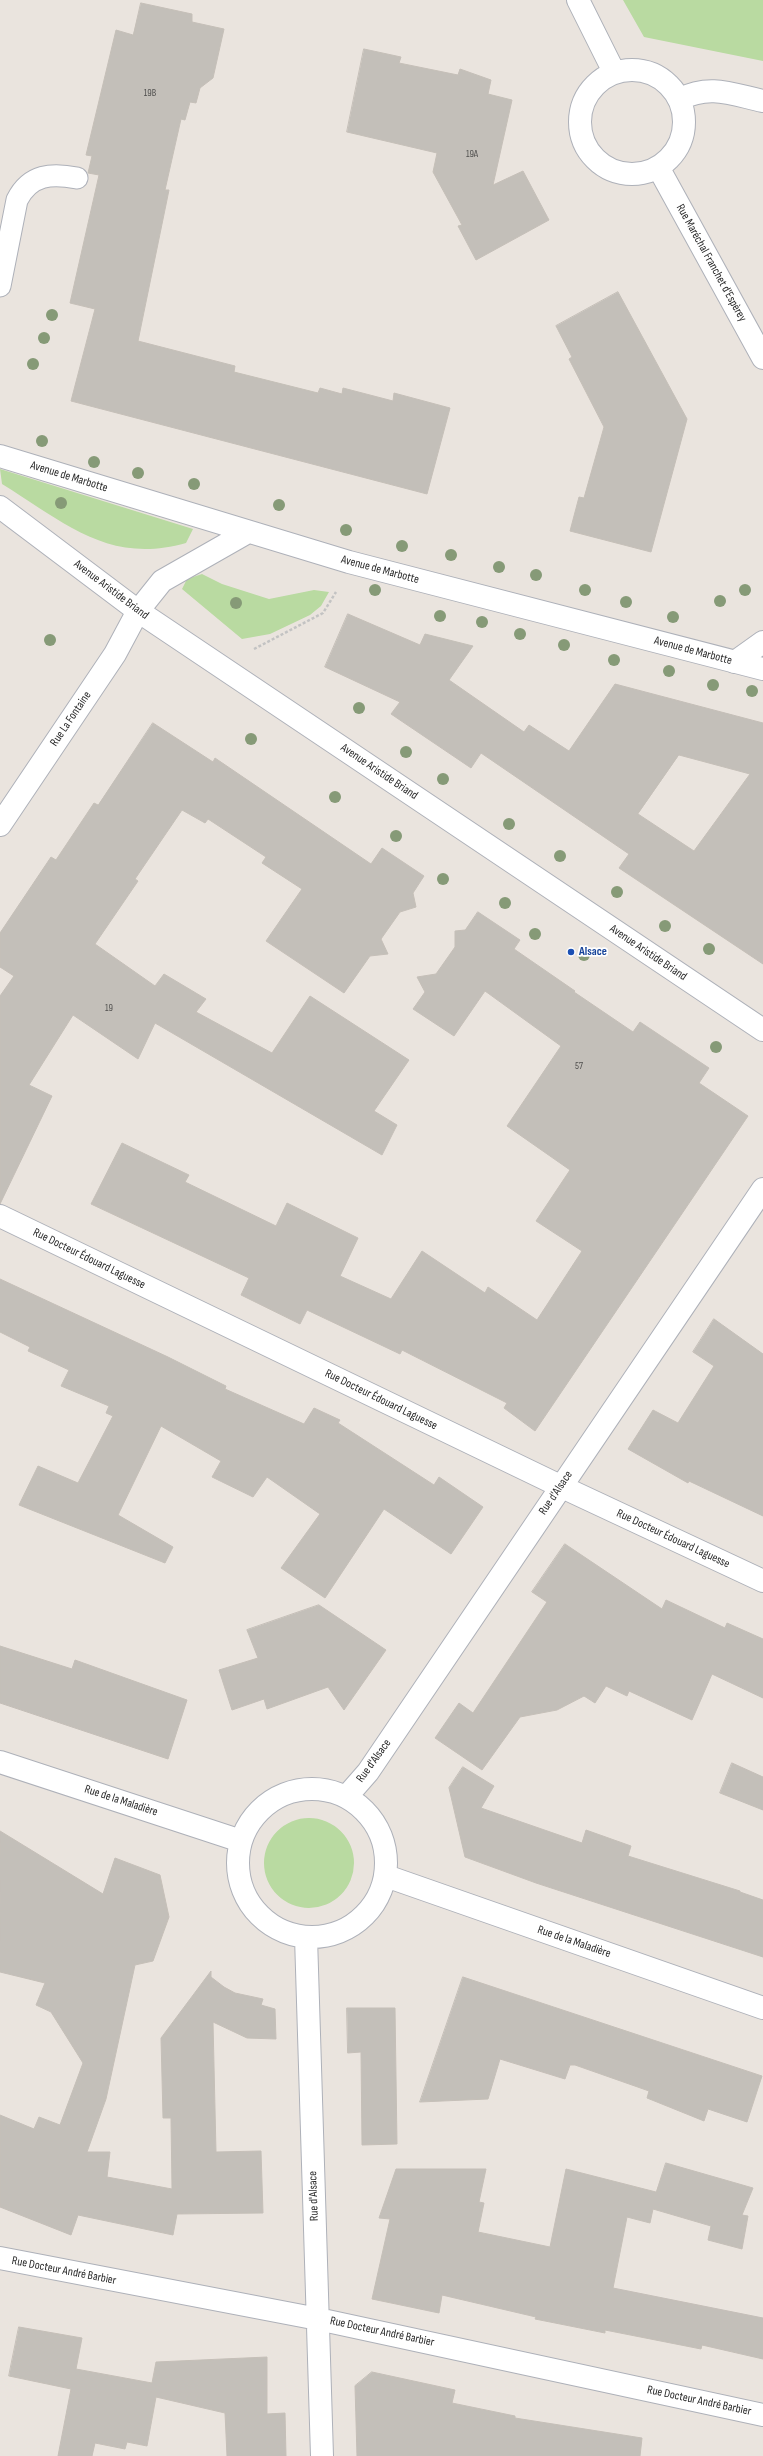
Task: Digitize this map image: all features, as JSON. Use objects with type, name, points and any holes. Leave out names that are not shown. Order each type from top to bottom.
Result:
[{"type":"street","points":[[578,0],[614,72]]},
{"type":"street","points":[[629,69],[652,73],[672,86],[680,100],[684,115],[684,131],[678,147],[669,160],[658,167],[639,174],[621,174],[606,168],[593,156],[584,142],[580,126],[581,108],[585,98],[599,80],[614,72],[629,69]]},
{"type":"street","points":[[680,100],[695,92],[711,90],[763,101]]},
{"type":"street","name":"Rue Maréchal Franchet d'Espèrey","points":[[658,167],[763,358]]},
{"type":"street","name":"Avenue de Marbotte","points":[[0,456],[349,562],[763,669]]},
{"type":"street","name":"Avenue Aristide Briand","points":[[0,507],[138,611],[763,1030]]},
{"type":"street","name":"Rue La Fontaine","points":[[0,825],[114,654],[138,611],[162,580],[248,532]]},
{"type":"street","points":[[735,662],[763,642]]},
{"type":"street","name":"Rue d'Alsace","points":[[347,1796],[368,1772],[763,1188]]},
{"type":"street","name":"Rue Docteur Édouard Laguesse","points":[[0,1216],[560,1486],[763,1581]]},
{"type":"street","name":"Rue de la Maladière","points":[[0,1762],[241,1841]]},
{"type":"street","points":[[302,1789],[325,1789],[347,1796],[366,1810],[379,1830],[387,1852],[386,1876],[377,1900],[362,1919],[341,1932],[317,1938],[292,1936],[272,1926],[255,1912],[244,1893],[238,1872],[238,1849],[246,1827],[260,1809],[279,1795],[302,1789]]},
{"type":"street","name":"Rue de la Maladière","points":[[386,1876],[763,2008]]},
{"type":"street","name":"Rue d'Alsace","points":[[306,1937],[322,2456]]},
{"type":"street","name":"Rue Docteur André Barbier","points":[[0,2258],[318,2319],[763,2415]]},
{"type":"lane","points":[[0,286],[17,200],[21,191],[27,184],[40,177],[52,174],[77,178]]},
{"type":"path","points":[[220,666],[323,614],[345,577],[349,562]]},
{"type":"green space","points":[[623,0],[763,0],[763,61],[644,37]]},
{"type":"green space","points":[[0,469],[193,529],[186,543],[158,548],[133,548],[110,544],[88,536],[67,525],[2,484]]},
{"type":"green space","points":[[202,574],[222,584],[269,599],[314,590],[329,592],[321,606],[310,615],[270,634],[242,639],[182,589],[187,579]]},
{"type":"green space","points":[[309,1818],[326,1822],[341,1831],[350,1846],[354,1863],[350,1880],[341,1895],[326,1904],[309,1908],[292,1904],[277,1895],[268,1880],[264,1863],[268,1846],[277,1831],[292,1822]]},
{"type":"building","points":[[141,3],[192,14],[192,22],[224,29],[213,78],[200,88],[196,103],[190,102],[185,120],[181,119],[165,190],[169,190],[138,341],[235,366],[234,372],[318,393],[320,388],[342,394],[343,388],[393,401],[394,393],[450,408],[427,494],[71,401],[95,309],[70,303],[99,175],[88,173],[92,156],[86,155],[116,30],[133,35]]},
{"type":"building","points":[[364,49],[401,57],[399,63],[458,75],[460,69],[491,80],[488,94],[512,100],[493,185],[523,171],[549,220],[476,260],[458,226],[462,225],[433,172],[437,153],[347,132]]},
{"type":"building","points":[[618,292],[687,419],[651,552],[570,531],[579,497],[584,498],[604,427],[569,359],[572,357],[556,326]]},
{"type":"building","points":[[348,614],[420,645],[425,634],[473,646],[449,680],[524,732],[529,725],[569,751],[615,684],[763,723],[763,964],[619,868],[629,854],[481,753],[471,768],[391,714],[400,702],[325,667]],"holes":[[[679,755],[750,774],[694,851],[638,814]]]},
{"type":"building","points":[[153,723],[213,762],[215,758],[371,864],[382,848],[424,876],[413,893],[416,907],[400,912],[381,939],[388,954],[370,956],[344,993],[266,941],[302,889],[262,863],[266,857],[208,819],[205,823],[182,810],[135,879],[138,881],[95,944],[155,986],[164,974],[206,999],[196,1012],[272,1053],[310,996],[409,1060],[374,1111],[397,1125],[382,1155],[155,1023],[138,1059],[73,1015],[29,1085],[52,1096],[0,1204],[0,996],[14,976],[0,967],[0,933],[51,857],[56,860],[94,803],[98,805]]},
{"type":"building","points":[[478,912],[520,940],[514,949],[633,1032],[640,1022],[709,1068],[699,1083],[748,1116],[535,1431],[504,1408],[507,1403],[402,1350],[400,1354],[307,1310],[300,1324],[241,1295],[249,1278],[91,1204],[122,1143],[189,1175],[185,1182],[276,1226],[287,1203],[358,1238],[340,1276],[391,1299],[422,1251],[485,1293],[488,1287],[537,1320],[582,1251],[536,1221],[570,1170],[507,1126],[561,1046],[485,991],[454,1036],[413,1009],[425,992],[417,977],[436,974],[455,947],[455,931],[465,930]]},
{"type":"building","points":[[0,1279],[168,1357],[226,1386],[225,1389],[304,1424],[314,1408],[340,1420],[338,1423],[434,1485],[439,1477],[483,1507],[451,1554],[384,1509],[325,1598],[281,1568],[320,1514],[267,1477],[253,1497],[212,1477],[221,1461],[161,1426],[118,1515],[173,1547],[165,1563],[19,1505],[38,1466],[78,1483],[113,1416],[106,1413],[109,1406],[61,1386],[69,1370],[28,1351],[30,1347],[0,1332]]},
{"type":"building","points":[[714,1319],[763,1354],[763,1516],[689,1481],[688,1483],[628,1449],[653,1410],[678,1423],[714,1366],[693,1352]]},
{"type":"building","points":[[565,1544],[662,1609],[666,1600],[725,1628],[727,1623],[763,1639],[763,1698],[712,1674],[692,1720],[629,1691],[627,1696],[606,1686],[595,1703],[584,1696],[557,1710],[520,1717],[482,1770],[435,1738],[459,1703],[473,1713],[547,1602],[532,1592]]},
{"type":"building","points":[[319,1605],[386,1650],[344,1710],[328,1687],[267,1709],[264,1699],[232,1710],[219,1670],[258,1658],[247,1630]]},
{"type":"building","points":[[0,1646],[72,1669],[75,1660],[187,1700],[168,1759],[0,1703]]},
{"type":"building","points":[[732,1763],[763,1777],[763,1810],[720,1793]]},
{"type":"building","points":[[463,1767],[494,1786],[481,1808],[582,1843],[586,1830],[631,1846],[628,1856],[740,1891],[763,1900],[763,1957],[536,1883],[465,1857],[449,1788]]},
{"type":"building","points":[[0,1831],[103,1894],[115,1858],[160,1875],[169,1917],[153,1961],[135,1965],[106,2099],[87,2152],[110,2152],[107,2177],[172,2189],[171,2118],[163,2118],[161,2038],[211,1971],[211,1977],[224,1987],[235,1993],[263,1999],[261,2005],[275,2009],[276,2039],[247,2038],[213,2022],[216,2152],[261,2151],[263,2213],[177,2214],[173,2235],[78,2215],[71,2235],[0,2207],[0,2115],[34,2129],[39,2117],[60,2125],[83,2063],[51,2012],[36,2005],[45,1983],[0,1972]]},
{"type":"building","points":[[463,1977],[762,2076],[747,2122],[708,2109],[704,2121],[647,2098],[649,2091],[575,2065],[570,2065],[565,2079],[500,2059],[488,2099],[420,2102]]},
{"type":"building","points":[[347,2008],[395,2008],[397,2144],[362,2145],[361,2052],[348,2053]]},
{"type":"building","points":[[666,2163],[753,2188],[742,2215],[748,2216],[742,2249],[708,2240],[711,2226],[653,2209],[650,2223],[627,2217],[613,2288],[763,2318],[763,2359],[702,2345],[701,2349],[605,2330],[605,2333],[535,2319],[536,2317],[442,2295],[439,2313],[372,2299],[390,2219],[379,2218],[396,2169],[486,2169],[479,2202],[484,2203],[478,2232],[550,2247],[566,2169],[656,2192]]},
{"type":"building","points":[[19,2327],[82,2338],[76,2369],[152,2383],[156,2362],[267,2357],[267,2414],[285,2413],[286,2456],[227,2456],[225,2413],[156,2397],[147,2446],[127,2442],[125,2449],[95,2443],[92,2456],[58,2456],[71,2389],[9,2376]]},
{"type":"building","points":[[372,2372],[455,2390],[452,2403],[515,2416],[515,2418],[642,2438],[640,2456],[357,2456],[355,2386]]},
{"type":"place","name":"Alsace","points":[[571,952]]}]
